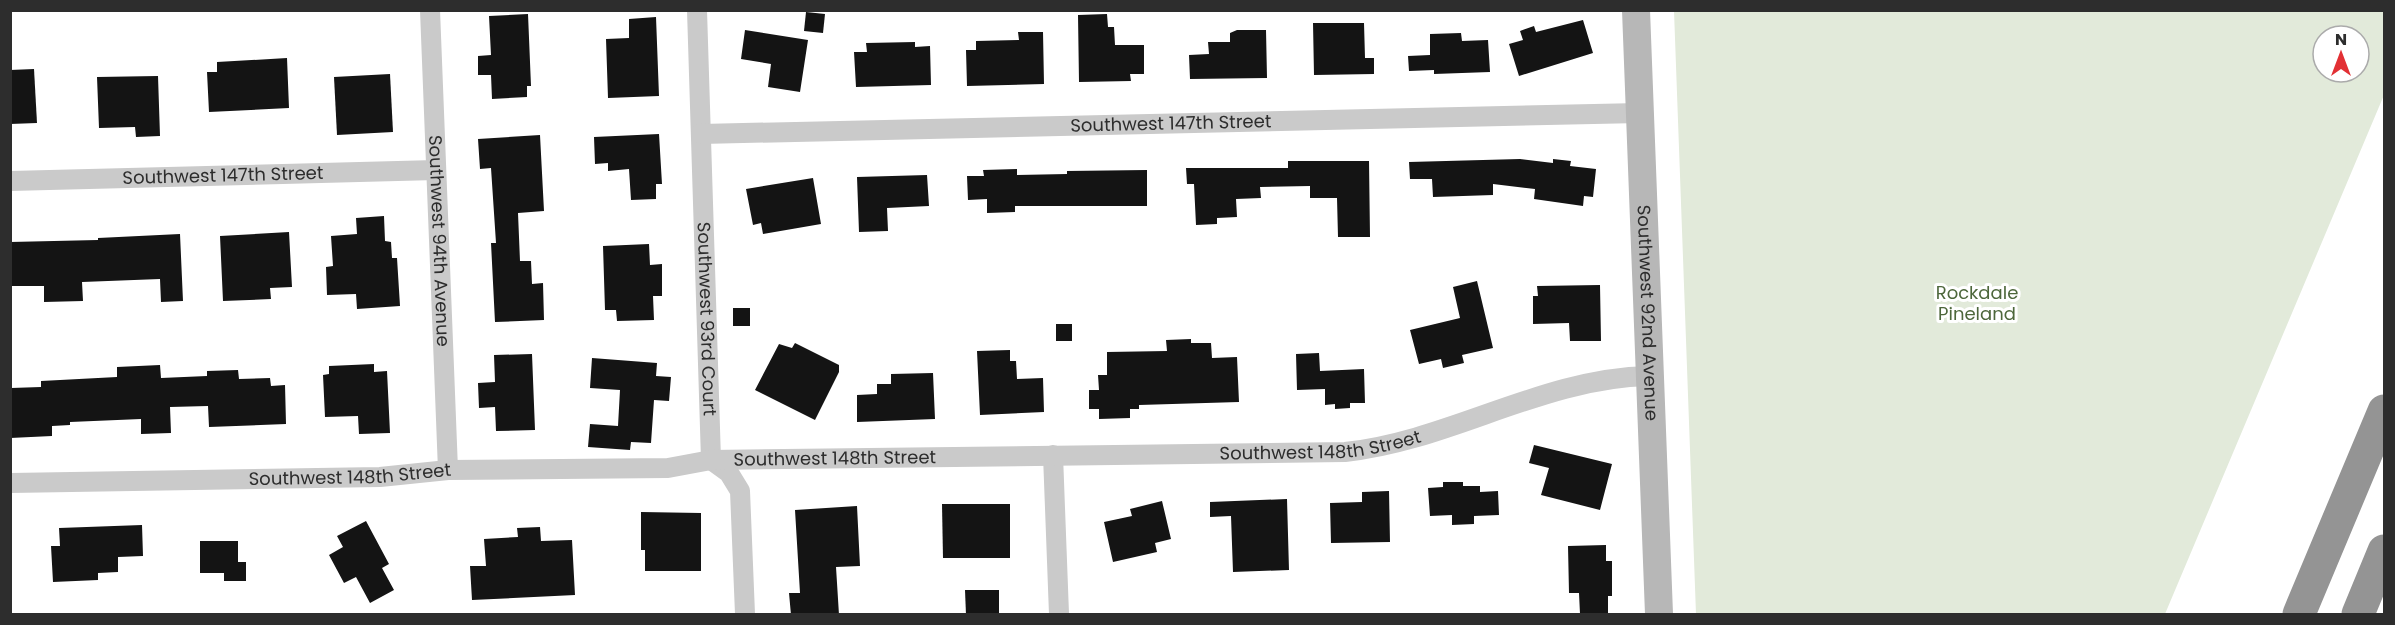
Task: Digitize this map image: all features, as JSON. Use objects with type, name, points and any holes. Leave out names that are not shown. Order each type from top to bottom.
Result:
[{"type":"highway","points":[[2299,615],[2385,411]]},
{"type":"highway","points":[[2358,615],[2385,551]]},
{"type":"street","name":"Southwest 94th Avenue","points":[[430,10],[448,470]]},
{"type":"street","name":"Southwest 93rd Court","points":[[698,10],[711,460]]},
{"type":"street","name":"Southwest 92nd Avenue","points":[[1636,10],[1659,615]]},
{"type":"street","name":"Southwest 147th Street","points":[[701,134],[1640,113]]},
{"type":"street","name":"Southwest 147th Street","points":[[10,181],[436,170]]},
{"type":"street","name":"Southwest 148th Street","points":[[10,483],[380,477],[448,470],[668,468],[711,460],[1307,454],[1366,450],[1417,438],[1557,391],[1620,376],[1649,376]]},
{"type":"street","points":[[1053,455],[1059,615]]},
{"type":"street","points":[[711,460],[729,473],[740,491],[745,615]]},
{"type":"green space","name":"Rockdale Pineland","points":[[1674,11],[2384,11],[2384,95],[2165,614],[1696,614]]},
{"type":"building","points":[[806,12],[825,14],[823,33],[804,31]]},
{"type":"building","points":[[528,14],[531,86],[527,86],[527,97],[492,99],[491,75],[478,75],[478,56],[491,55],[489,16]]},
{"type":"building","points":[[1107,14],[1108,27],[1114,27],[1115,45],[1144,45],[1144,74],[1130,74],[1131,81],[1079,82],[1078,15]]},
{"type":"building","points":[[656,17],[659,96],[608,98],[606,39],[629,38],[629,19]]},
{"type":"building","points":[[1583,20],[1593,53],[1519,76],[1509,44],[1523,40],[1520,31],[1534,26],[1536,32]]},
{"type":"building","points":[[1313,23],[1364,23],[1365,58],[1374,58],[1374,74],[1314,75]]},
{"type":"building","points":[[745,30],[808,40],[800,92],[768,87],[771,64],[741,59]]},
{"type":"building","points":[[1237,30],[1266,30],[1267,78],[1190,79],[1189,55],[1209,54],[1208,42],[1230,42],[1230,33]]},
{"type":"building","points":[[1018,32],[1043,32],[1044,84],[967,86],[966,50],[976,50],[976,41],[1019,40]]},
{"type":"building","points":[[1461,33],[1462,41],[1488,40],[1490,72],[1434,74],[1434,70],[1409,71],[1408,56],[1430,55],[1430,34]]},
{"type":"building","points":[[915,42],[915,47],[930,46],[931,85],[856,87],[854,52],[867,52],[866,43]]},
{"type":"building","points":[[287,58],[289,108],[209,112],[207,72],[217,72],[217,62]]},
{"type":"building","points":[[34,69],[37,123],[10,124],[10,70]]},
{"type":"building","points":[[390,74],[393,132],[337,135],[334,77]]},
{"type":"building","points":[[158,76],[160,136],[136,137],[135,127],[99,128],[97,77]]},
{"type":"building","points":[[659,134],[662,184],[656,184],[656,199],[631,200],[629,169],[608,171],[608,163],[595,164],[594,137]]},
{"type":"building","points":[[540,135],[544,211],[518,213],[520,261],[531,261],[532,284],[543,283],[544,320],[495,322],[491,243],[496,243],[491,168],[480,169],[478,139]]},
{"type":"building","points":[[1520,159],[1553,163],[1553,159],[1571,161],[1570,166],[1596,169],[1593,197],[1584,196],[1583,206],[1534,199],[1535,189],[1493,184],[1493,195],[1433,197],[1432,179],[1410,179],[1409,162]]},
{"type":"building","points":[[1288,161],[1369,161],[1370,237],[1338,237],[1337,198],[1310,198],[1310,186],[1260,187],[1261,198],[1236,199],[1237,217],[1217,218],[1217,224],[1196,225],[1194,184],[1187,184],[1186,168],[1288,168]]},
{"type":"building","points":[[1017,169],[1017,175],[1067,174],[1067,171],[1147,170],[1147,206],[1015,206],[1015,212],[987,213],[987,199],[968,200],[967,176],[984,176],[983,170]]},
{"type":"building","points":[[927,175],[929,206],[887,208],[888,231],[859,232],[857,177]]},
{"type":"building","points":[[813,178],[821,224],[763,234],[761,223],[753,225],[746,189]]},
{"type":"building","points":[[384,216],[385,241],[391,242],[392,258],[397,258],[400,306],[357,309],[356,294],[327,295],[326,267],[333,266],[331,236],[357,234],[356,218]]},
{"type":"building","points":[[289,232],[292,287],[270,288],[271,299],[223,301],[220,236]]},
{"type":"building","points":[[180,234],[183,301],[161,302],[160,279],[82,282],[83,301],[44,302],[44,286],[10,286],[10,242],[98,240],[98,238]]},
{"type":"building","points":[[649,244],[650,265],[662,264],[662,296],[653,296],[654,320],[617,321],[616,310],[605,310],[603,246]]},
{"type":"building","points":[[1477,281],[1493,348],[1462,355],[1464,363],[1443,368],[1441,359],[1419,364],[1410,330],[1460,318],[1453,287]]},
{"type":"building","points":[[1600,285],[1601,341],[1570,341],[1569,323],[1533,324],[1533,296],[1538,296],[1537,286]]},
{"type":"building","points":[[733,308],[750,308],[750,326],[733,326]]},
{"type":"building","points":[[1056,324],[1072,324],[1072,341],[1056,341]]},
{"type":"building","points":[[1191,339],[1191,343],[1211,343],[1212,358],[1237,357],[1239,402],[1139,405],[1139,409],[1130,409],[1130,418],[1099,419],[1099,409],[1089,409],[1089,390],[1099,390],[1098,375],[1107,375],[1107,352],[1167,351],[1166,340]]},
{"type":"building","points":[[795,343],[839,365],[839,372],[815,420],[755,390],[779,344],[792,348]]},
{"type":"building","points":[[1010,350],[1010,361],[1016,361],[1017,379],[1043,378],[1044,412],[980,415],[977,351]]},
{"type":"building","points":[[1319,353],[1320,371],[1364,369],[1365,403],[1350,403],[1350,408],[1335,409],[1335,404],[1325,405],[1325,389],[1297,390],[1296,354]]},
{"type":"building","points":[[532,354],[535,430],[496,431],[495,407],[479,408],[478,383],[495,382],[494,355]]},
{"type":"building","points":[[592,358],[657,363],[656,376],[671,377],[669,401],[654,400],[651,443],[631,442],[630,450],[588,447],[590,424],[618,426],[620,390],[590,388]]},
{"type":"building","points":[[374,364],[374,372],[387,371],[390,433],[359,434],[358,416],[325,417],[323,375],[329,374],[329,366]]},
{"type":"building","points":[[160,365],[161,378],[207,376],[207,371],[238,370],[239,379],[270,378],[271,386],[285,385],[286,424],[209,427],[208,406],[170,407],[171,433],[141,434],[141,419],[70,422],[70,425],[52,426],[52,436],[10,438],[11,388],[41,387],[41,381],[117,377],[117,367]]},
{"type":"building","points":[[933,373],[935,419],[857,422],[857,395],[877,394],[877,384],[891,384],[891,374]]},
{"type":"building","points":[[1534,445],[1612,464],[1600,510],[1541,495],[1549,468],[1529,463]]},
{"type":"building","points":[[1443,482],[1463,482],[1463,486],[1480,486],[1480,492],[1498,491],[1499,515],[1474,516],[1474,524],[1452,525],[1452,515],[1430,516],[1428,488],[1443,487]]},
{"type":"building","points":[[1389,491],[1390,542],[1331,543],[1330,503],[1362,502],[1362,492]]},
{"type":"building","points":[[1287,499],[1289,570],[1233,572],[1231,516],[1210,517],[1210,502]]},
{"type":"building","points":[[1162,501],[1171,539],[1155,543],[1157,552],[1113,562],[1104,522],[1132,516],[1130,509]]},
{"type":"building","points":[[942,504],[1010,504],[1010,558],[943,558]]},
{"type":"building","points":[[857,506],[860,566],[836,567],[839,615],[791,615],[789,593],[800,593],[795,510]]},
{"type":"building","points":[[641,512],[701,513],[701,571],[645,571],[645,550],[641,550]]},
{"type":"building","points":[[366,521],[389,564],[382,568],[394,590],[370,603],[356,577],[344,583],[329,555],[343,547],[337,536]]},
{"type":"building","points":[[142,525],[143,556],[118,557],[118,572],[98,573],[98,580],[53,582],[51,546],[60,546],[59,528]]},
{"type":"building","points":[[540,527],[541,541],[572,540],[575,595],[472,600],[470,566],[486,566],[484,539],[518,537],[517,528]]},
{"type":"building","points":[[200,541],[238,541],[238,562],[246,562],[246,581],[224,581],[224,573],[200,573]]},
{"type":"building","points":[[1606,545],[1606,561],[1612,561],[1612,596],[1608,596],[1608,614],[1580,614],[1579,593],[1569,593],[1568,546]]},
{"type":"building","points":[[965,590],[999,590],[999,615],[966,615]]}]
